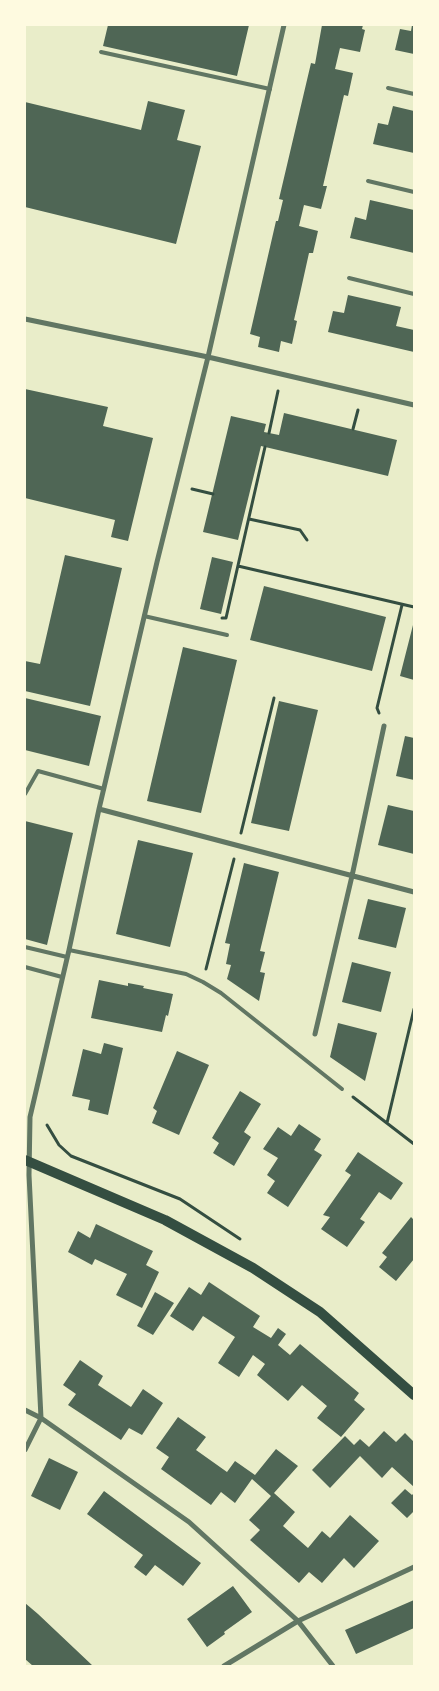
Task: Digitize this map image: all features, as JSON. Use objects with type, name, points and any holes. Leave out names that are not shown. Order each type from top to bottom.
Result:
[{"type":"main road","points":[[27,1160],[165,1220],[253,1268],[320,1312],[414,1395]]},
{"type":"street","points":[[25,1450],[40,1418],[27,1160],[30,1117],[69,950],[99,809],[208,357],[284,25]]},
{"type":"street","points":[[25,319],[208,357],[414,405]]},
{"type":"street","points":[[315,1034],[352,876],[384,726]]},
{"type":"street","points":[[99,809],[414,892]]},
{"type":"street","points":[[25,1410],[40,1418],[189,1522],[298,1620],[333,1666]]},
{"type":"street","points":[[224,1666],[298,1620],[414,1567]]},
{"type":"lane","points":[[101,52],[270,89]]},
{"type":"lane","points":[[388,88],[414,94]]},
{"type":"lane","points":[[368,181],[414,192]]},
{"type":"lane","points":[[348,278],[414,294]]},
{"type":"lane","points":[[144,616],[227,635]]},
{"type":"lane","points":[[25,794],[38,771],[104,789]]},
{"type":"lane","points":[[25,947],[67,957]]},
{"type":"lane","points":[[69,950],[186,974],[203,982],[221,993],[342,1089]]},
{"type":"lane","points":[[25,967],[62,977]]},
{"type":"path","points":[[268,430],[278,391]]},
{"type":"path","points":[[354,429],[358,410]]},
{"type":"path","points":[[217,616],[226,618],[265,447]]},
{"type":"path","points":[[192,489],[213,494]]},
{"type":"path","points":[[249,519],[300,530],[307,540]]},
{"type":"path","points":[[238,566],[414,607]]},
{"type":"path","points":[[384,726],[377,708],[402,605]]},
{"type":"path","points":[[387,1123],[414,1009]]},
{"type":"path","points":[[342,1089],[414,1144]]},
{"type":"building","points":[[108,25],[249,25],[237,76],[103,46]]},
{"type":"building","points":[[322,25],[363,25],[362,29],[365,30],[360,52],[340,48],[335,69],[353,73],[348,96],[344,95],[323,186],[327,186],[321,209],[304,205],[299,226],[318,231],[313,253],[309,253],[294,320],[297,321],[292,344],[281,341],[279,352],[258,347],[260,337],[250,334],[276,221],[278,221],[283,200],[279,199],[311,63],[315,64]]},
{"type":"building","points":[[412,25],[414,25],[414,54],[395,50],[400,29],[411,31]]},
{"type":"building","points":[[148,101],[185,110],[177,140],[201,146],[176,244],[25,207],[25,102],[141,130]]},
{"type":"building","points":[[393,106],[414,111],[414,153],[373,144],[378,123],[388,125]]},
{"type":"building","points":[[370,200],[414,210],[414,253],[350,238],[355,217],[366,220]]},
{"type":"building","points":[[348,295],[401,307],[396,326],[414,330],[414,352],[328,332],[333,311],[344,313]]},
{"type":"building","points":[[25,389],[108,407],[103,426],[153,438],[128,541],[111,537],[115,520],[25,498]]},
{"type":"building","points":[[284,413],[397,440],[388,476],[261,446],[238,540],[203,532],[231,416],[266,424],[264,432],[279,435]]},
{"type":"building","points":[[65,555],[122,568],[90,706],[25,691],[25,661],[40,664]]},
{"type":"building","points":[[212,557],[233,562],[221,614],[200,609]]},
{"type":"building","points":[[264,586],[386,617],[372,671],[250,640]]},
{"type":"building","points":[[414,625],[414,680],[400,676]]},
{"type":"building","points":[[183,647],[237,660],[201,813],[147,801]]},
{"type":"building","points":[[25,698],[101,716],[89,766],[25,750]]},
{"type":"building","points":[[279,701],[318,710],[289,831],[251,823]]},
{"type":"building","points":[[405,736],[414,738],[414,780],[396,776]]},
{"type":"building","points":[[388,805],[414,811],[414,854],[378,845]]},
{"type":"building","points":[[25,821],[73,833],[47,945],[25,939]]},
{"type":"building","points":[[138,840],[193,853],[170,947],[116,934]]},
{"type":"building","points":[[244,863],[279,872],[260,951],[265,952],[260,972],[265,973],[259,1001],[227,979],[231,965],[226,964],[230,944],[225,943]]},
{"type":"building","points":[[368,899],[406,908],[396,948],[358,939]]},
{"type":"building","points":[[352,962],[391,972],[381,1012],[342,1002]]},
{"type":"building","points":[[99,980],[128,986],[128,983],[144,986],[143,988],[173,994],[162,1032],[91,1018]]},
{"type":"building","points":[[338,1023],[377,1033],[365,1081],[330,1057]]},
{"type":"building","points":[[104,1043],[123,1048],[108,1115],[88,1110],[90,1100],[72,1096],[83,1049],[101,1054]]},
{"type":"building","points":[[177,1051],[209,1065],[179,1135],[152,1123],[157,1111],[153,1108]]},
{"type":"building","points":[[240,1091],[261,1104],[244,1132],[251,1137],[234,1166],[213,1153],[219,1143],[212,1138]]},
{"type":"building","points":[[299,1124],[321,1139],[314,1150],[322,1155],[288,1207],[267,1193],[275,1181],[267,1175],[278,1158],[263,1149],[278,1127],[291,1136]]},
{"type":"building","points":[[358,1152],[403,1183],[391,1200],[379,1192],[360,1219],[365,1222],[347,1247],[321,1229],[330,1217],[323,1215],[351,1175],[345,1171]]},
{"type":"building","points":[[411,1217],[414,1220],[414,1259],[396,1281],[379,1267],[387,1257],[382,1253]]},
{"type":"building","points":[[96,1224],[153,1251],[146,1265],[159,1272],[142,1308],[116,1295],[127,1274],[95,1259],[92,1265],[68,1252],[78,1231],[90,1238]]},
{"type":"building","points":[[209,1282],[260,1316],[253,1327],[271,1338],[278,1328],[286,1334],[278,1345],[290,1355],[300,1344],[359,1393],[354,1400],[365,1409],[341,1437],[317,1418],[327,1406],[302,1385],[288,1401],[257,1375],[265,1364],[253,1355],[239,1377],[218,1363],[235,1337],[203,1316],[193,1331],[170,1316],[189,1287],[201,1295]]},
{"type":"building","points":[[155,1292],[174,1303],[153,1335],[137,1326]]},
{"type":"building","points":[[80,1360],[103,1376],[98,1385],[131,1407],[143,1389],[163,1403],[142,1435],[129,1428],[121,1440],[68,1405],[76,1394],[63,1385]]},
{"type":"building","points":[[178,1417],[206,1437],[196,1450],[227,1472],[235,1461],[255,1475],[276,1449],[298,1466],[274,1493],[295,1512],[283,1526],[308,1548],[322,1531],[330,1538],[350,1515],[379,1541],[354,1568],[344,1558],[322,1583],[309,1572],[299,1583],[250,1540],[260,1530],[249,1520],[271,1496],[252,1479],[235,1503],[221,1492],[211,1505],[161,1469],[169,1457],[156,1448]]},
{"type":"building","points":[[384,1431],[396,1442],[405,1433],[414,1442],[414,1487],[392,1467],[382,1478],[360,1456],[330,1488],[312,1470],[345,1436],[354,1445],[360,1439],[369,1447]]},
{"type":"building","points":[[49,1458],[78,1472],[60,1510],[31,1496]]},
{"type":"building","points":[[405,1489],[412,1495],[414,1493],[414,1511],[407,1518],[391,1503]]},
{"type":"building","points":[[104,1491],[201,1563],[183,1586],[155,1565],[146,1576],[134,1567],[143,1555],[87,1514]]},
{"type":"building","points":[[233,1586],[252,1612],[207,1647],[187,1619]]},
{"type":"building","points":[[414,1600],[414,1628],[356,1654],[345,1630]]},
{"type":"building","points":[[25,1603],[93,1666],[33,1666],[25,1659]]}]
